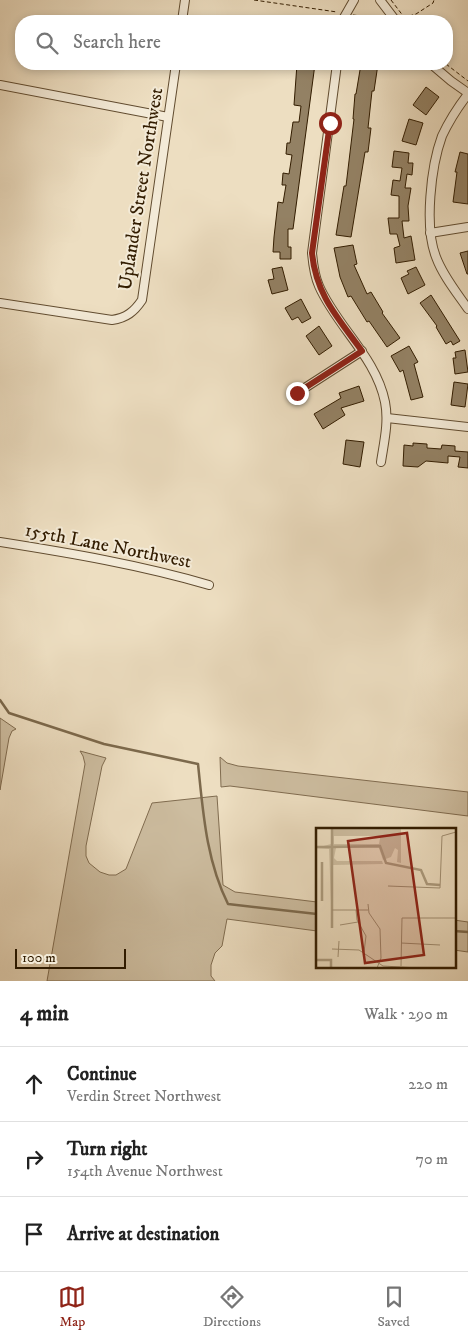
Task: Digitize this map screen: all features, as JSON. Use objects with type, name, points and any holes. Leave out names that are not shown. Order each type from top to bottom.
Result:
[{"type":"street","points":[[183,15],[185,0]]},
{"type":"street","points":[[345,15],[354,0]]},
{"type":"street","points":[[380,0],[391,15]]},
{"type":"street","name":"Uplander Street Northwest","points":[[0,303],[112,320],[129,315],[137,308],[142,300],[175,70]]},
{"type":"street","points":[[336,70],[312,253],[314,271],[318,285],[337,317],[362,351],[382,388],[387,418],[381,462]]},
{"type":"street","points":[[438,70],[451,82],[468,93],[448,124],[439,146],[429,216],[430,233],[435,256],[468,309]]},
{"type":"street","points":[[0,85],[168,117]]},
{"type":"street","points":[[430,233],[468,228]]},
{"type":"street","points":[[297,393],[362,351]]},
{"type":"street","points":[[387,418],[468,427]]},
{"type":"street","name":"155th Lane Northwest","points":[[0,542],[96,558],[187,578],[209,585]]},
{"type":"path","points":[[391,0],[402,15]]},
{"type":"path","points":[[453,69],[468,81]]},
{"type":"shaded area","points":[[0,718],[16,729],[12,731],[9,738],[0,790]]},
{"type":"shaded area","points":[[80,751],[106,758],[102,766],[86,846],[86,856],[89,863],[100,872],[116,875],[126,869],[152,803],[217,796],[223,885],[235,892],[316,902],[316,931],[227,919],[222,946],[215,953],[211,965],[211,976],[215,981],[47,981],[85,764]]},
{"type":"shaded area","points":[[220,757],[227,763],[238,766],[468,792],[468,816],[230,786],[221,787]]},
{"type":"shaded area","points":[[456,920],[468,922],[468,952],[456,950]]},
{"type":"building","points":[[297,70],[314,70],[293,229],[288,229],[288,247],[291,247],[291,259],[280,259],[280,252],[273,252],[274,237],[278,202],[283,203],[286,185],[282,185],[283,173],[289,174],[292,155],[286,154],[287,143],[290,143],[293,122],[299,122],[301,106],[294,105]]},
{"type":"building","points":[[360,70],[377,70],[374,91],[372,91],[368,128],[371,128],[368,152],[365,152],[351,237],[336,235],[344,186],[346,186]]},
{"type":"building","points":[[426,87],[439,97],[426,115],[413,105]]},
{"type":"building","points":[[409,119],[423,123],[416,145],[402,141]]},
{"type":"building","points":[[394,151],[409,153],[408,163],[413,163],[412,175],[407,174],[405,188],[411,188],[408,206],[409,221],[402,221],[404,238],[411,236],[415,260],[396,263],[394,248],[400,246],[397,234],[390,234],[388,218],[399,218],[399,196],[391,195],[393,180],[400,181],[402,168],[392,167]]},
{"type":"building","points":[[460,152],[468,154],[468,204],[453,202],[457,172],[455,172]]},
{"type":"building","points":[[353,245],[357,264],[354,265],[367,294],[371,292],[382,313],[400,338],[387,347],[369,321],[367,322],[351,296],[348,297],[340,277],[334,248]]},
{"type":"building","points":[[468,251],[468,274],[467,274],[460,253]]},
{"type":"building","points":[[282,267],[288,290],[272,294],[268,280],[274,279],[272,269]]},
{"type":"building","points":[[416,267],[425,285],[408,294],[401,278],[409,274],[407,271]]},
{"type":"building","points":[[431,295],[460,341],[453,345],[451,341],[446,344],[437,326],[420,303]]},
{"type":"building","points":[[301,299],[311,318],[302,323],[298,317],[292,320],[285,308]]},
{"type":"building","points":[[319,326],[332,346],[319,355],[306,336]]},
{"type":"building","points":[[409,346],[418,362],[414,364],[423,397],[411,400],[403,370],[400,372],[391,356]]},
{"type":"building","points":[[465,350],[468,372],[455,374],[453,358],[456,358],[455,352]]},
{"type":"building","points":[[454,382],[468,384],[465,407],[451,405]]},
{"type":"building","points":[[359,386],[364,401],[341,408],[345,415],[323,429],[314,414],[341,398],[339,393]]},
{"type":"building","points":[[346,440],[364,442],[360,467],[343,464]]},
{"type":"building","points":[[413,443],[427,444],[427,448],[441,449],[442,445],[455,446],[455,451],[468,452],[468,468],[458,467],[460,457],[448,456],[448,463],[426,461],[418,467],[403,466],[404,445],[413,446]]},
{"type":"waterway","points":[[0,700],[9,713],[104,744],[198,764],[210,853],[228,904],[316,914]]},
{"type":"waterway","points":[[456,931],[468,932]]},
{"type":"route","points":[[297,393],[362,351],[326,300],[318,285],[314,271],[312,253],[330,123]]}]
